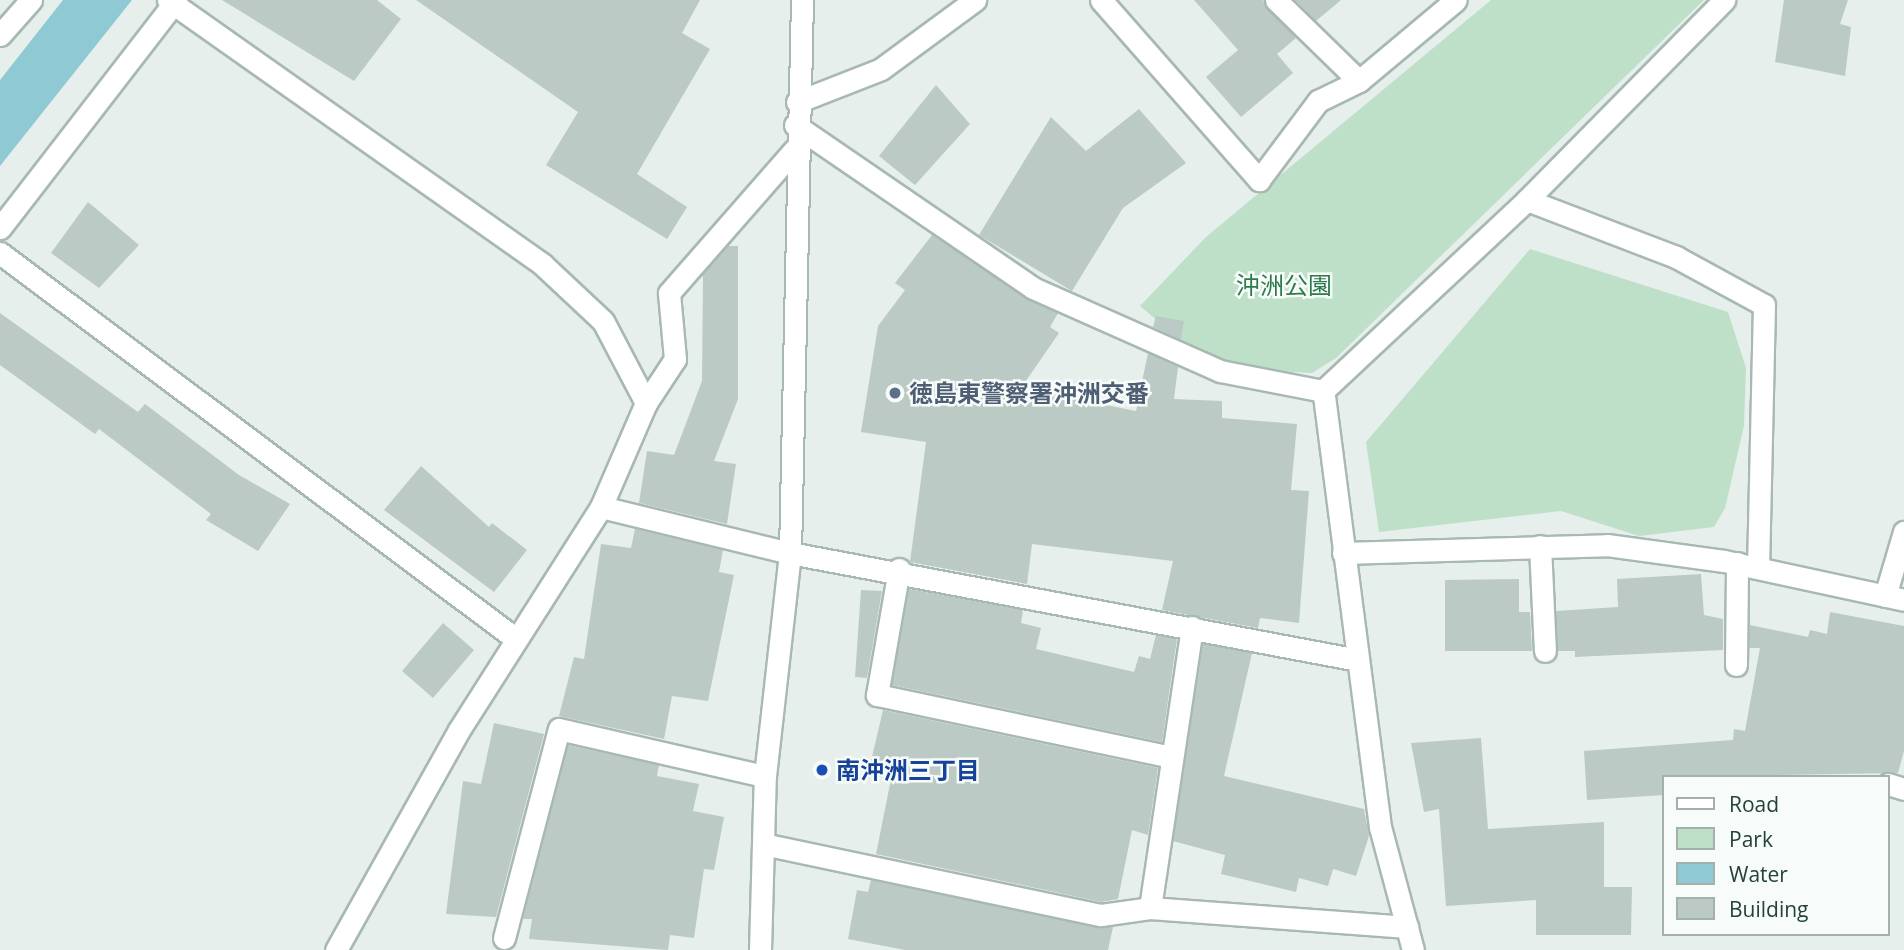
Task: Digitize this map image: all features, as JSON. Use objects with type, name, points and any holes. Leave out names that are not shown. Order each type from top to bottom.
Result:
[{"type":"street","points":[[0,35],[31,0]]},
{"type":"street","points":[[760,950],[765,775],[790,553],[794,150],[802,0]]},
{"type":"street","points":[[797,102],[881,69],[975,0]]},
{"type":"street","points":[[1101,0],[1259,180],[1318,102],[1359,81],[1456,0]]},
{"type":"street","points":[[1276,0],[1359,81]]},
{"type":"street","points":[[1323,391],[1527,200],[1724,0]]},
{"type":"street","points":[[0,229],[172,1],[542,264],[603,321],[646,402]]},
{"type":"street","points":[[796,125],[1033,288],[1220,371],[1323,391]]},
{"type":"street","points":[[336,950],[516,639],[601,507],[646,402],[675,359],[669,293],[794,150]]},
{"type":"street","points":[[1527,200],[1676,257],[1764,305],[1747,566],[1736,665]]},
{"type":"street","points":[[0,253],[516,639]]},
{"type":"street","points":[[1323,391],[1380,827],[1413,950]]},
{"type":"street","points":[[601,507],[790,553],[898,569],[1358,660]]},
{"type":"street","points":[[1343,553],[1606,545],[1747,566],[1894,598],[1904,532]]},
{"type":"street","points":[[1540,546],[1545,651]]},
{"type":"street","points":[[898,569],[877,695],[1170,757]]},
{"type":"street","points":[[1150,908],[1170,757],[1192,627]]},
{"type":"street","points":[[503,938],[559,729],[765,775]]},
{"type":"street","points":[[764,844],[941,886],[1101,915],[1150,908],[1407,927]]},
{"type":"green space","name":"沖洲公園","points":[[1491,0],[1704,0],[1336,358],[1312,373],[1214,368],[1140,306],[1206,237]]},
{"type":"green space","points":[[1530,249],[1728,312],[1746,368],[1744,426],[1725,508],[1714,527],[1639,536],[1561,511],[1379,532],[1366,442]]},
{"type":"water","points":[[63,0],[132,0],[0,166],[0,80]]},
{"type":"building","points":[[222,0],[377,0],[401,19],[354,81]]},
{"type":"building","points":[[416,0],[700,0],[682,33],[710,49],[637,174],[687,207],[667,239],[546,165],[578,112]]},
{"type":"building","points":[[1194,0],[1263,0],[1296,38],[1277,54],[1293,73],[1241,117],[1206,77],[1238,50]]},
{"type":"building","points":[[1295,0],[1341,0],[1316,21]]},
{"type":"building","points":[[1784,0],[1848,0],[1840,24],[1851,27],[1845,76],[1775,62]]},
{"type":"building","points":[[936,85],[970,124],[915,185],[879,156]]},
{"type":"building","points":[[1139,109],[1186,163],[1123,208],[1072,291],[979,235],[1051,117],[1086,151]]},
{"type":"building","points":[[88,202],[139,245],[99,288],[51,253]]},
{"type":"building","points":[[932,235],[1058,313],[1050,327],[1059,333],[1021,388],[1136,411],[1148,353],[1178,367],[1174,399],[1222,401],[1222,418],[1297,424],[1291,490],[1309,491],[1299,623],[1260,618],[1258,628],[1162,610],[1173,561],[1032,544],[1027,584],[910,562],[926,442],[861,432],[878,326],[905,290],[895,283]]},
{"type":"building","points":[[728,246],[738,246],[738,399],[714,461],[736,464],[727,524],[639,503],[647,451],[674,455],[702,381],[703,274]]},
{"type":"building","points":[[0,313],[138,412],[145,404],[239,475],[290,504],[258,551],[206,520],[211,514],[99,429],[95,434],[0,365]]},
{"type":"building","points":[[1156,316],[1184,321],[1181,340],[1153,327]]},
{"type":"building","points":[[421,466],[489,527],[492,523],[527,550],[494,592],[384,510]]},
{"type":"building","points":[[635,529],[723,550],[719,572],[734,575],[708,701],[672,696],[664,739],[559,716],[574,657],[584,659],[601,544],[631,548]]},
{"type":"building","points":[[1701,574],[1704,615],[1723,619],[1723,650],[1575,657],[1575,651],[1558,651],[1556,611],[1618,607],[1617,579]]},
{"type":"building","points":[[1519,579],[1519,612],[1530,612],[1532,651],[1445,651],[1445,580]]},
{"type":"building","points":[[909,589],[1023,610],[1021,623],[1041,628],[1036,649],[1134,672],[1139,656],[1150,659],[1156,635],[1177,639],[1162,742],[892,685]]},
{"type":"building","points":[[861,590],[882,591],[867,678],[855,677]]},
{"type":"building","points":[[1830,612],[1904,626],[1904,751],[1898,773],[1662,775],[1662,795],[1587,800],[1584,751],[1733,740],[1734,729],[1745,731],[1760,648],[1749,648],[1750,625],[1808,637],[1810,630],[1827,634]]},
{"type":"building","points":[[443,623],[474,650],[433,698],[402,671]]},
{"type":"building","points":[[1203,644],[1252,653],[1224,776],[1364,809],[1369,836],[1356,876],[1333,869],[1328,886],[1299,878],[1296,892],[1221,874],[1225,855],[1173,841]]},
{"type":"building","points":[[883,710],[1158,768],[1148,835],[1132,830],[1118,899],[1101,902],[876,854],[891,779],[868,774]]},
{"type":"building","points":[[494,723],[544,734],[496,917],[446,914],[463,781],[481,784]]},
{"type":"building","points":[[1481,738],[1488,829],[1604,822],[1604,887],[1632,887],[1631,935],[1536,935],[1536,900],[1446,906],[1439,809],[1424,812],[1411,743]]},
{"type":"building","points":[[568,745],[659,765],[657,776],[699,784],[693,811],[724,817],[714,870],[704,869],[694,938],[670,935],[668,950],[529,939],[532,919],[523,919]]},
{"type":"building","points":[[871,880],[1113,927],[1108,950],[905,950],[848,939],[857,890],[868,892]]},
{"type":"place","name":"徳島東警察署沖洲交番","points":[[895,393]]},
{"type":"place","name":"南沖洲三丁目","points":[[822,770]]}]
